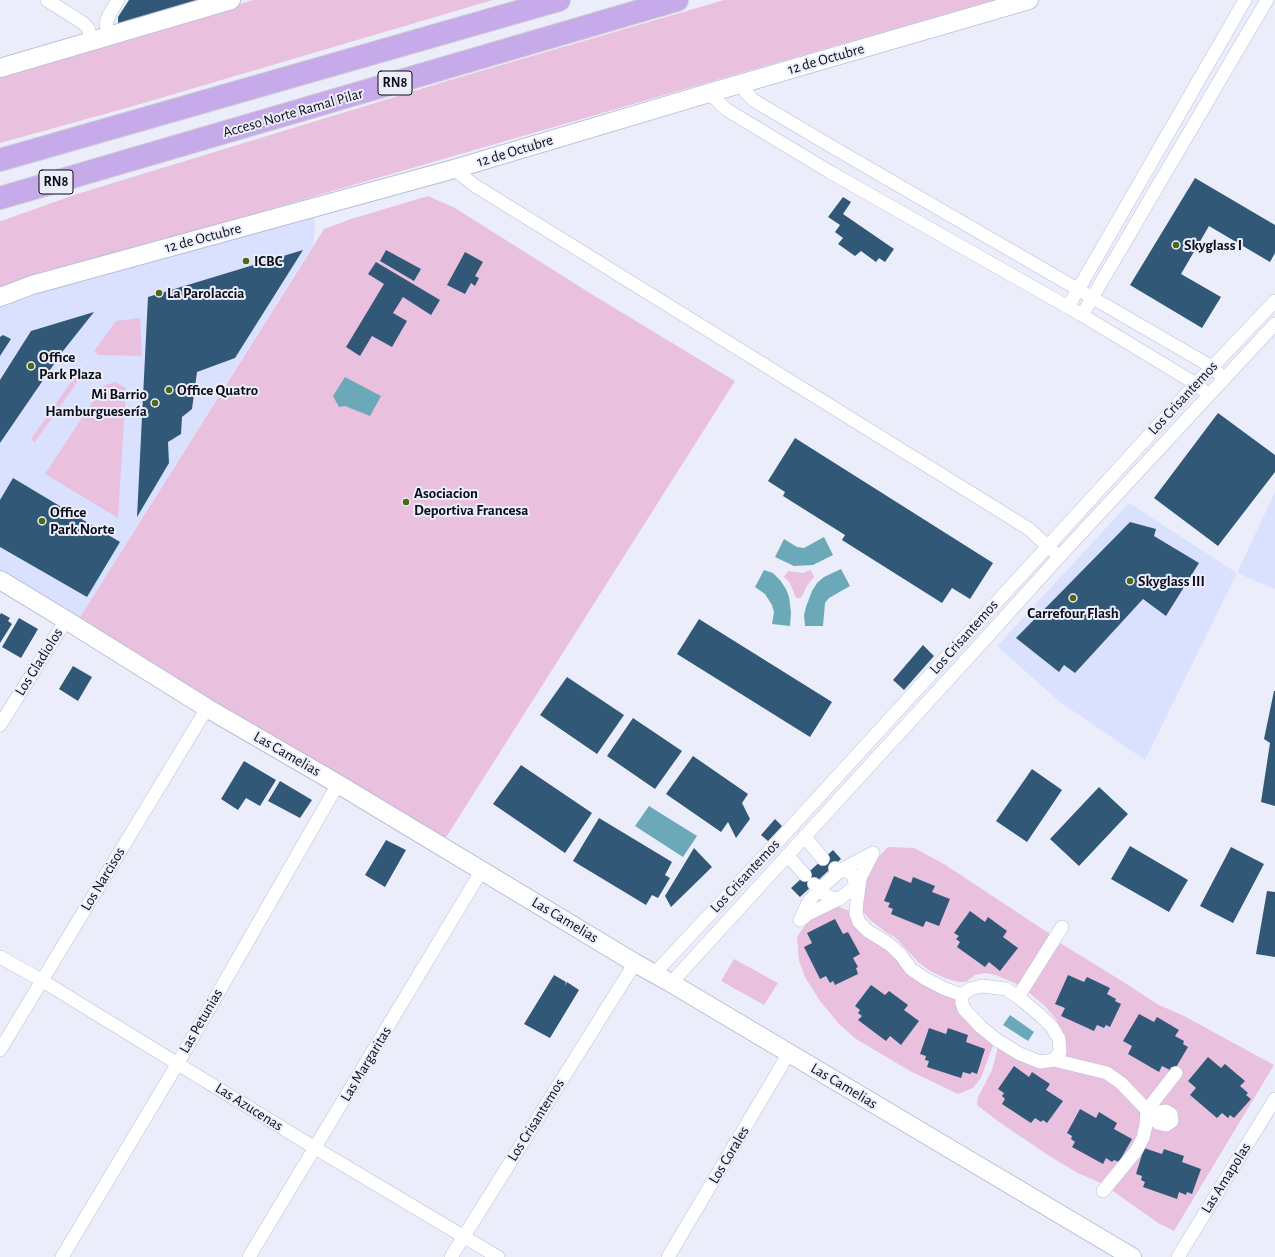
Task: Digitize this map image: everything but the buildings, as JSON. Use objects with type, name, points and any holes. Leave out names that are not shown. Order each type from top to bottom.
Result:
[{"type":"highway","name":"RN8","points":[[0,160],[559,0]]},
{"type":"highway","name":"Acceso Norte Ramal Pilar","points":[[0,198],[677,0]]},
{"type":"highway","points":[[0,156],[35,150]]},
{"type":"highway","points":[[0,212],[112,166]]},
{"type":"street","points":[[47,0],[83,23],[100,38]]},
{"type":"street","points":[[100,38],[118,0]]},
{"type":"street","points":[[0,68],[231,0]]},
{"type":"street","name":"12 de Octubre","points":[[0,297],[32,285],[454,169],[1029,0]]},
{"type":"street","points":[[1068,307],[1245,0]]},
{"type":"street","points":[[1082,315],[1267,0]]},
{"type":"street","points":[[740,85],[753,100],[1077,290],[1212,367],[1224,379]]},
{"type":"street","points":[[709,93],[727,110],[830,172],[1082,315],[1196,384],[1209,395]]},
{"type":"street","points":[[830,172],[841,152]]},
{"type":"street","points":[[454,169],[474,185],[1030,529],[1059,557]]},
{"type":"street","name":"Los Crisantemos","points":[[654,974],[1196,384],[1275,301]]},
{"type":"street","name":"Los Crisantemos","points":[[671,983],[1059,557],[1275,324]]},
{"type":"street","name":"Las Camelias","points":[[0,580],[207,708],[338,784],[634,963],[790,1053],[1132,1257]]},
{"type":"street","name":"Los Gladiolos","points":[[0,725],[66,620]]},
{"type":"street","name":"Los Narcisos","points":[[0,1050],[207,708]]},
{"type":"street","points":[[849,763],[861,775]]},
{"type":"street","name":"Las Petunias","points":[[62,1257],[178,1063],[338,784]]},
{"type":"street","points":[[782,836],[813,883],[831,898],[839,899]]},
{"type":"street","points":[[804,836],[832,865],[849,872],[858,883]]},
{"type":"street","points":[[858,883],[839,899],[814,910],[800,920],[809,901],[813,883],[832,865],[873,853],[858,883],[856,914],[859,922],[868,931],[889,944],[900,954],[911,969],[943,988],[962,995]]},
{"type":"street","name":"Las Margaritas","points":[[249,1257],[482,870]]},
{"type":"street","points":[[1018,997],[1062,927]]},
{"type":"street","name":"Las Azucenas","points":[[0,956],[178,1063],[315,1148],[498,1257]]},
{"type":"street","name":"Los Crisantemos","points":[[451,1257],[634,963]]},
{"type":"street","points":[[962,995],[970,989],[982,986],[1006,989],[1018,997],[1052,1027],[1059,1039],[1060,1052],[1054,1060]]},
{"type":"street","points":[[962,995],[964,1009],[981,1027],[1020,1054],[1040,1062],[1054,1060],[1107,1073],[1121,1083],[1149,1111]]},
{"type":"street","name":"Los Corales","points":[[668,1257],[790,1053]]},
{"type":"street","points":[[1103,1191],[1136,1151],[1143,1138],[1149,1111],[1176,1073]]},
{"type":"street","name":"Las Amapolas","points":[[1178,1257],[1275,1099]]},
{"type":"shaded area","points":[[253,0],[493,0],[130,107],[0,143],[0,75]]},
{"type":"shaded area","points":[[724,0],[993,0],[146,245],[41,272],[0,287],[0,221],[77,194],[460,77]]},
{"type":"shaded area","name":"Asociacion Deportiva Francesa","points":[[428,196],[455,208],[593,295],[735,381],[445,839],[77,622],[324,229],[351,219]]},
{"type":"shaded area","points":[[314,214],[315,230],[313,245],[77,622],[0,576],[0,305],[33,291]]},
{"type":"shaded area","points":[[140,318],[142,356],[98,355],[94,351],[116,321]]},
{"type":"shaded area","points":[[76,375],[80,378],[35,442],[31,439]]},
{"type":"shaded area","points":[[345,377],[381,396],[370,416],[345,406],[339,407],[333,396]]},
{"type":"shaded area","points":[[115,382],[126,388],[118,518],[45,474],[103,386]]},
{"type":"shaded area","points":[[1275,492],[1275,589],[1237,573]]},
{"type":"shaded area","points":[[1129,503],[1237,573],[1145,760],[1060,702],[997,646]]},
{"type":"shaded area","points":[[824,537],[833,555],[813,565],[794,566],[775,557],[784,539],[797,547],[804,548]]},
{"type":"shaded area","points":[[841,569],[850,586],[829,598],[825,603],[823,626],[805,626],[804,615],[806,607],[812,591],[817,583],[824,577]]},
{"type":"shaded area","points":[[764,570],[773,573],[786,589],[789,597],[791,612],[790,626],[772,624],[774,612],[772,605],[765,594],[755,587]]},
{"type":"shaded area","points":[[811,570],[814,577],[807,586],[801,598],[796,598],[790,583],[784,577],[788,571],[803,573]]},
{"type":"shaded area","points":[[649,806],[697,836],[683,857],[635,826]]},
{"type":"shaded area","points":[[888,847],[914,848],[944,864],[1050,934],[1019,985],[996,975],[985,973],[975,975],[966,982],[959,982],[945,978],[930,971],[918,962],[895,937],[870,920],[863,912],[862,900],[867,871]]},
{"type":"shaded area","points":[[839,907],[855,915],[907,963],[948,987],[985,1039],[994,1043],[981,1078],[973,1088],[958,1094],[910,1071],[856,1039],[839,1024],[820,1001],[805,977],[799,961],[797,937],[808,921],[825,911]]},
{"type":"shaded area","points":[[1060,943],[1157,1004],[1184,1016],[1274,1065],[1174,1231],[1158,1223],[1103,1184],[1078,1173],[1051,1157],[999,1122],[977,1105],[978,1097],[992,1070],[998,1047],[1004,1048],[1036,1063],[1058,1065],[1069,1069],[1096,1071],[1112,1077],[1139,1103],[1147,1119],[1152,1122],[1156,1128],[1163,1130],[1171,1129],[1178,1121],[1174,1108],[1168,1105],[1156,1106],[1152,1103],[1163,1090],[1173,1071],[1145,1101],[1121,1077],[1112,1071],[1102,1067],[1064,1060],[1060,1050],[1064,1042],[1062,1030],[1055,1018],[1044,1005],[1028,992]]},
{"type":"shaded area","points":[[734,959],[778,983],[764,1005],[721,981]]},
{"type":"shaded area","points":[[1010,1015],[1034,1032],[1028,1041],[1003,1025]]},
{"type":"place","name":"Skyglass I","points":[[1176,245]]},
{"type":"place","name":"ICBC","points":[[246,261]]},
{"type":"place","name":"La Parolaccia","points":[[159,293]]},
{"type":"place","name":"Office Park Plaza","points":[[31,366]]},
{"type":"place","name":"Office Quatro","points":[[169,390]]},
{"type":"place","name":"Mi Barrio Hamburguesería","points":[[155,403]]},
{"type":"place","name":"Asociacion Deportiva Francesa","points":[[406,502]]},
{"type":"place","name":"Office Park Norte","points":[[42,521]]},
{"type":"place","name":"Skyglass III","points":[[1130,581]]},
{"type":"place","name":"Carrefour Flash","points":[[1073,598]]}]
